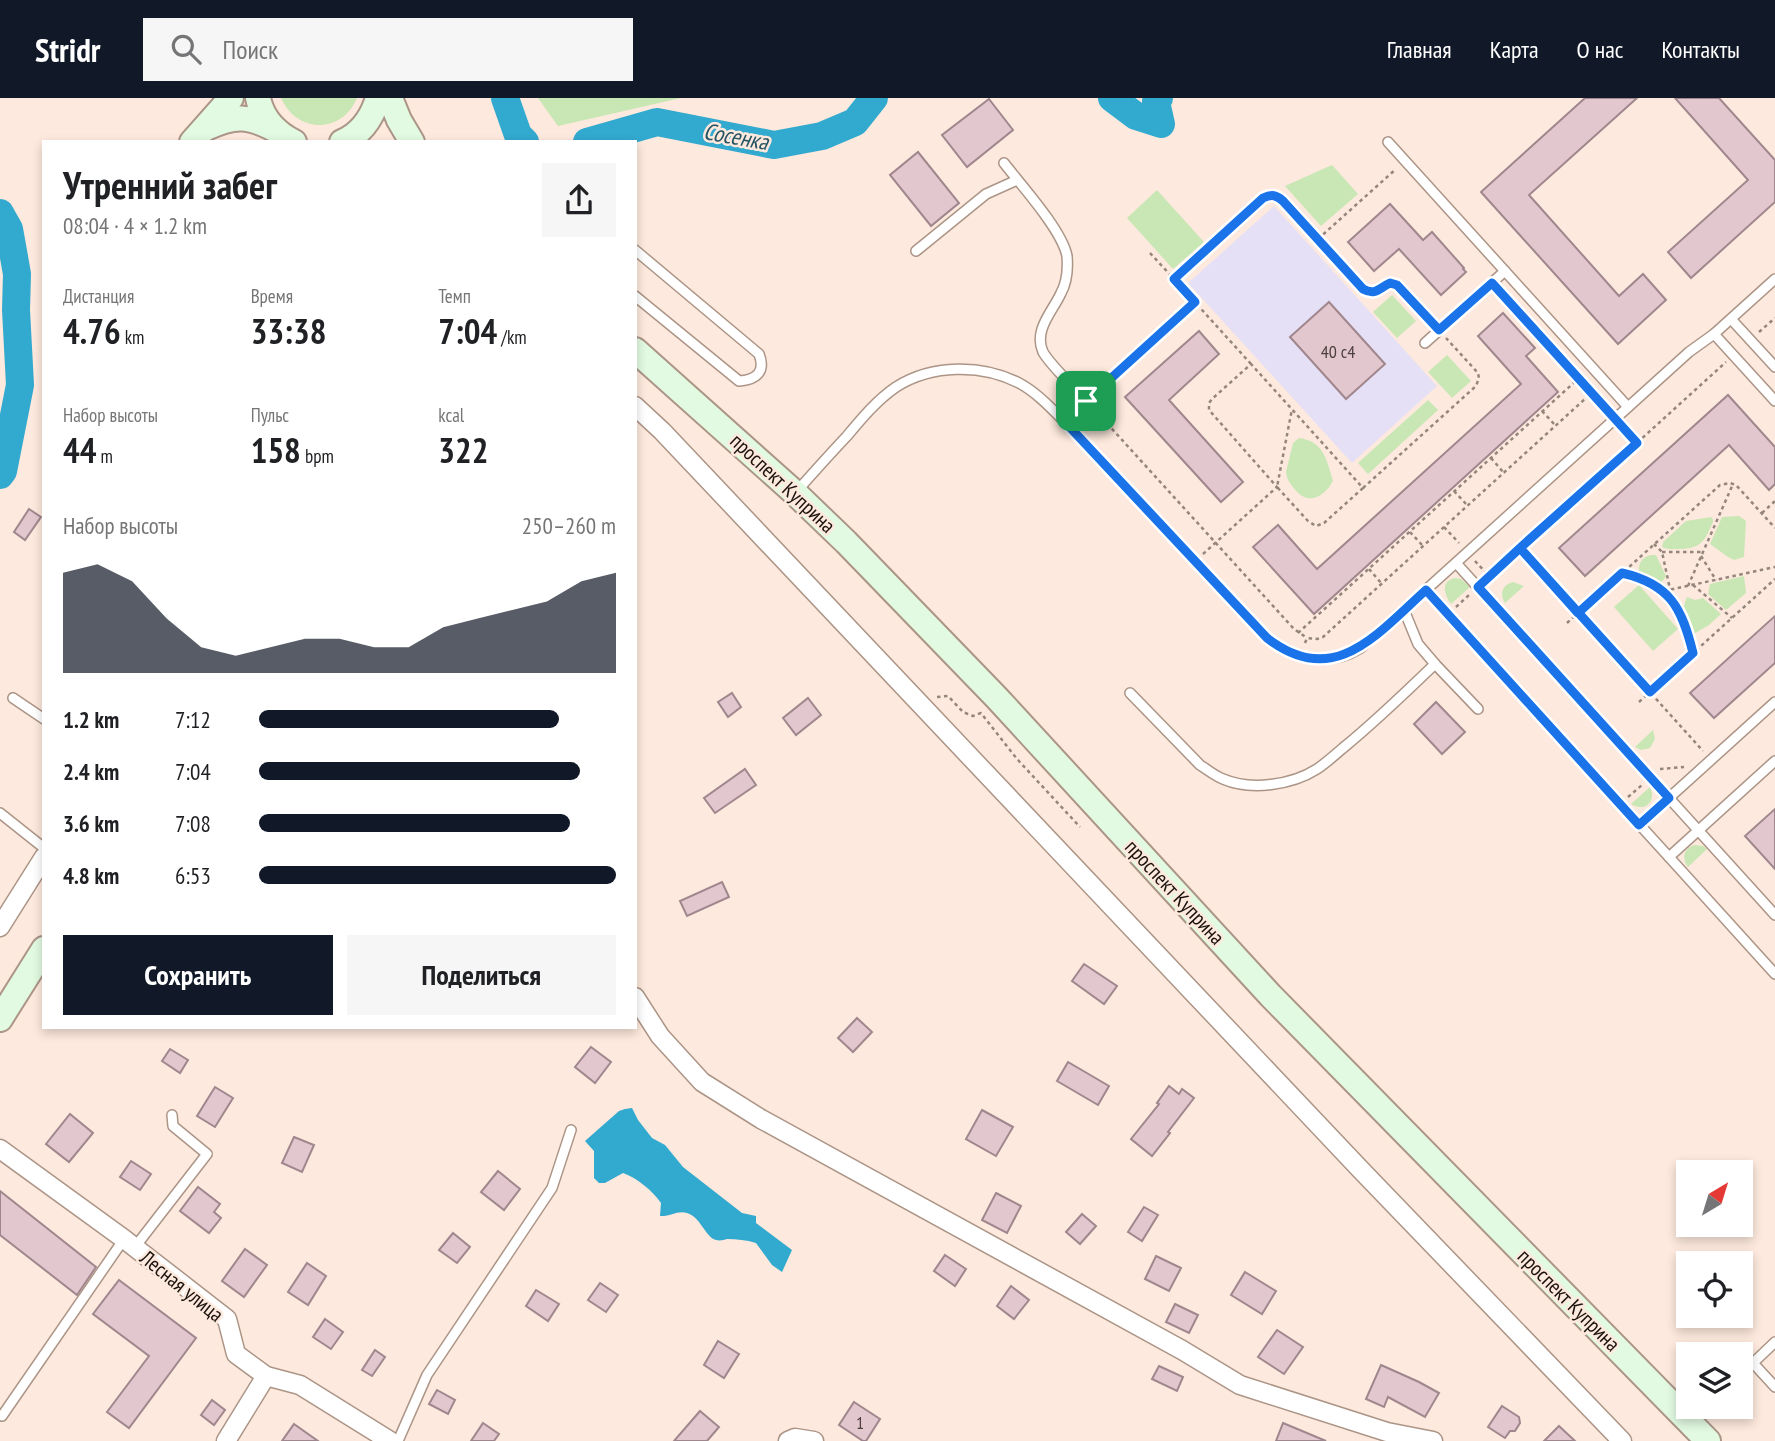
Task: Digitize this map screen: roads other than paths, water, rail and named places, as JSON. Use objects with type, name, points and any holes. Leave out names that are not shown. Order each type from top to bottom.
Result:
[{"type":"main road","points":[[199,135],[231,98]]},
{"type":"main road","points":[[258,98],[266,119],[285,136]]},
{"type":"main road","points":[[345,140],[359,132],[367,122],[378,98]]},
{"type":"main road","points":[[390,98],[411,140]]},
{"type":"main road","points":[[199,135],[222,121],[239,118],[258,120],[285,136]]},
{"type":"main road","name":"проспект Куприна","points":[[637,352],[795,493],[874,570],[997,698],[1270,995],[1709,1441]]},
{"type":"main road","points":[[0,1019],[42,952]]},
{"type":"street","points":[[637,408],[672,440],[1360,1169],[1622,1441]]},
{"type":"street","points":[[0,928],[42,860]]},
{"type":"street","points":[[637,1000],[660,1036],[702,1082],[761,1119],[1182,1350],[1240,1385],[1386,1436],[1433,1441]]},
{"type":"street","name":"Лесная улица","points":[[0,1149],[227,1319],[236,1354],[266,1376],[300,1385],[390,1441]]},
{"type":"street","points":[[226,1441],[266,1376]]},
{"type":"street","points":[[789,1441],[795,1438],[814,1441]]},
{"type":"lane","points":[[1388,142],[1628,407]]},
{"type":"lane","points":[[1004,163],[1060,237],[1065,248],[1066,281],[1043,326],[1041,346],[1046,356],[1086,401]]},
{"type":"lane","points":[[916,251],[986,194],[1017,180]]},
{"type":"lane","points":[[637,252],[759,354],[759,373],[750,380],[739,381],[637,298]]},
{"type":"lane","points":[[1425,343],[1505,271]]},
{"type":"lane","points":[[795,493],[873,406],[897,387],[915,377],[932,372],[967,369],[999,374],[1031,391],[1064,421],[1267,638],[1280,648],[1301,657],[1326,659],[1343,656],[1357,650],[1404,610],[1689,352],[1714,334],[1775,279]]},
{"type":"lane","points":[[1731,319],[1775,367]]},
{"type":"lane","points":[[1714,334],[1775,401]]},
{"type":"lane","points":[[1064,421],[1145,347]]},
{"type":"lane","points":[[1456,563],[1775,915]]},
{"type":"lane","points":[[1426,590],[1775,974]]},
{"type":"lane","points":[[1404,610],[1418,644],[1478,709]]},
{"type":"lane","points":[[1130,693],[1200,765],[1224,780],[1252,785],[1286,781],[1317,769],[1368,727],[1435,664]]},
{"type":"lane","points":[[13,698],[42,718]]},
{"type":"lane","points":[[1639,825],[1775,702]]},
{"type":"lane","points":[[1669,857],[1775,761]]},
{"type":"lane","points":[[0,813],[42,846]]},
{"type":"lane","points":[[2,1416],[129,1243],[207,1154],[173,1126],[172,1115]]},
{"type":"lane","points":[[398,1441],[427,1374],[552,1188],[571,1130]]},
{"type":"lane","points":[[1775,1342],[1753,1363],[1775,1387]]},
{"type":"water","points":[[632,1108],[652,1138],[665,1145],[683,1167],[742,1213],[756,1216],[756,1223],[792,1250],[782,1272],[772,1265],[756,1243],[734,1239],[716,1240],[696,1218],[687,1213],[660,1216],[661,1203],[658,1198],[628,1175],[623,1173],[605,1183],[599,1183],[594,1178],[594,1151],[585,1141],[619,1111]]},
{"type":"waterway","name":"Сосенка","points":[[505,98],[518,135],[523,140]]},
{"type":"waterway","name":"Сосенка","points":[[594,140],[657,122],[774,145],[822,136],[855,122],[874,98]]},
{"type":"waterway","name":"Сосенка","points":[[1112,98],[1136,116],[1161,124],[1156,102],[1159,98]]},
{"type":"waterway","name":"Сосенка","points":[[0,213],[9,229],[17,274],[20,385],[0,475]]}]
